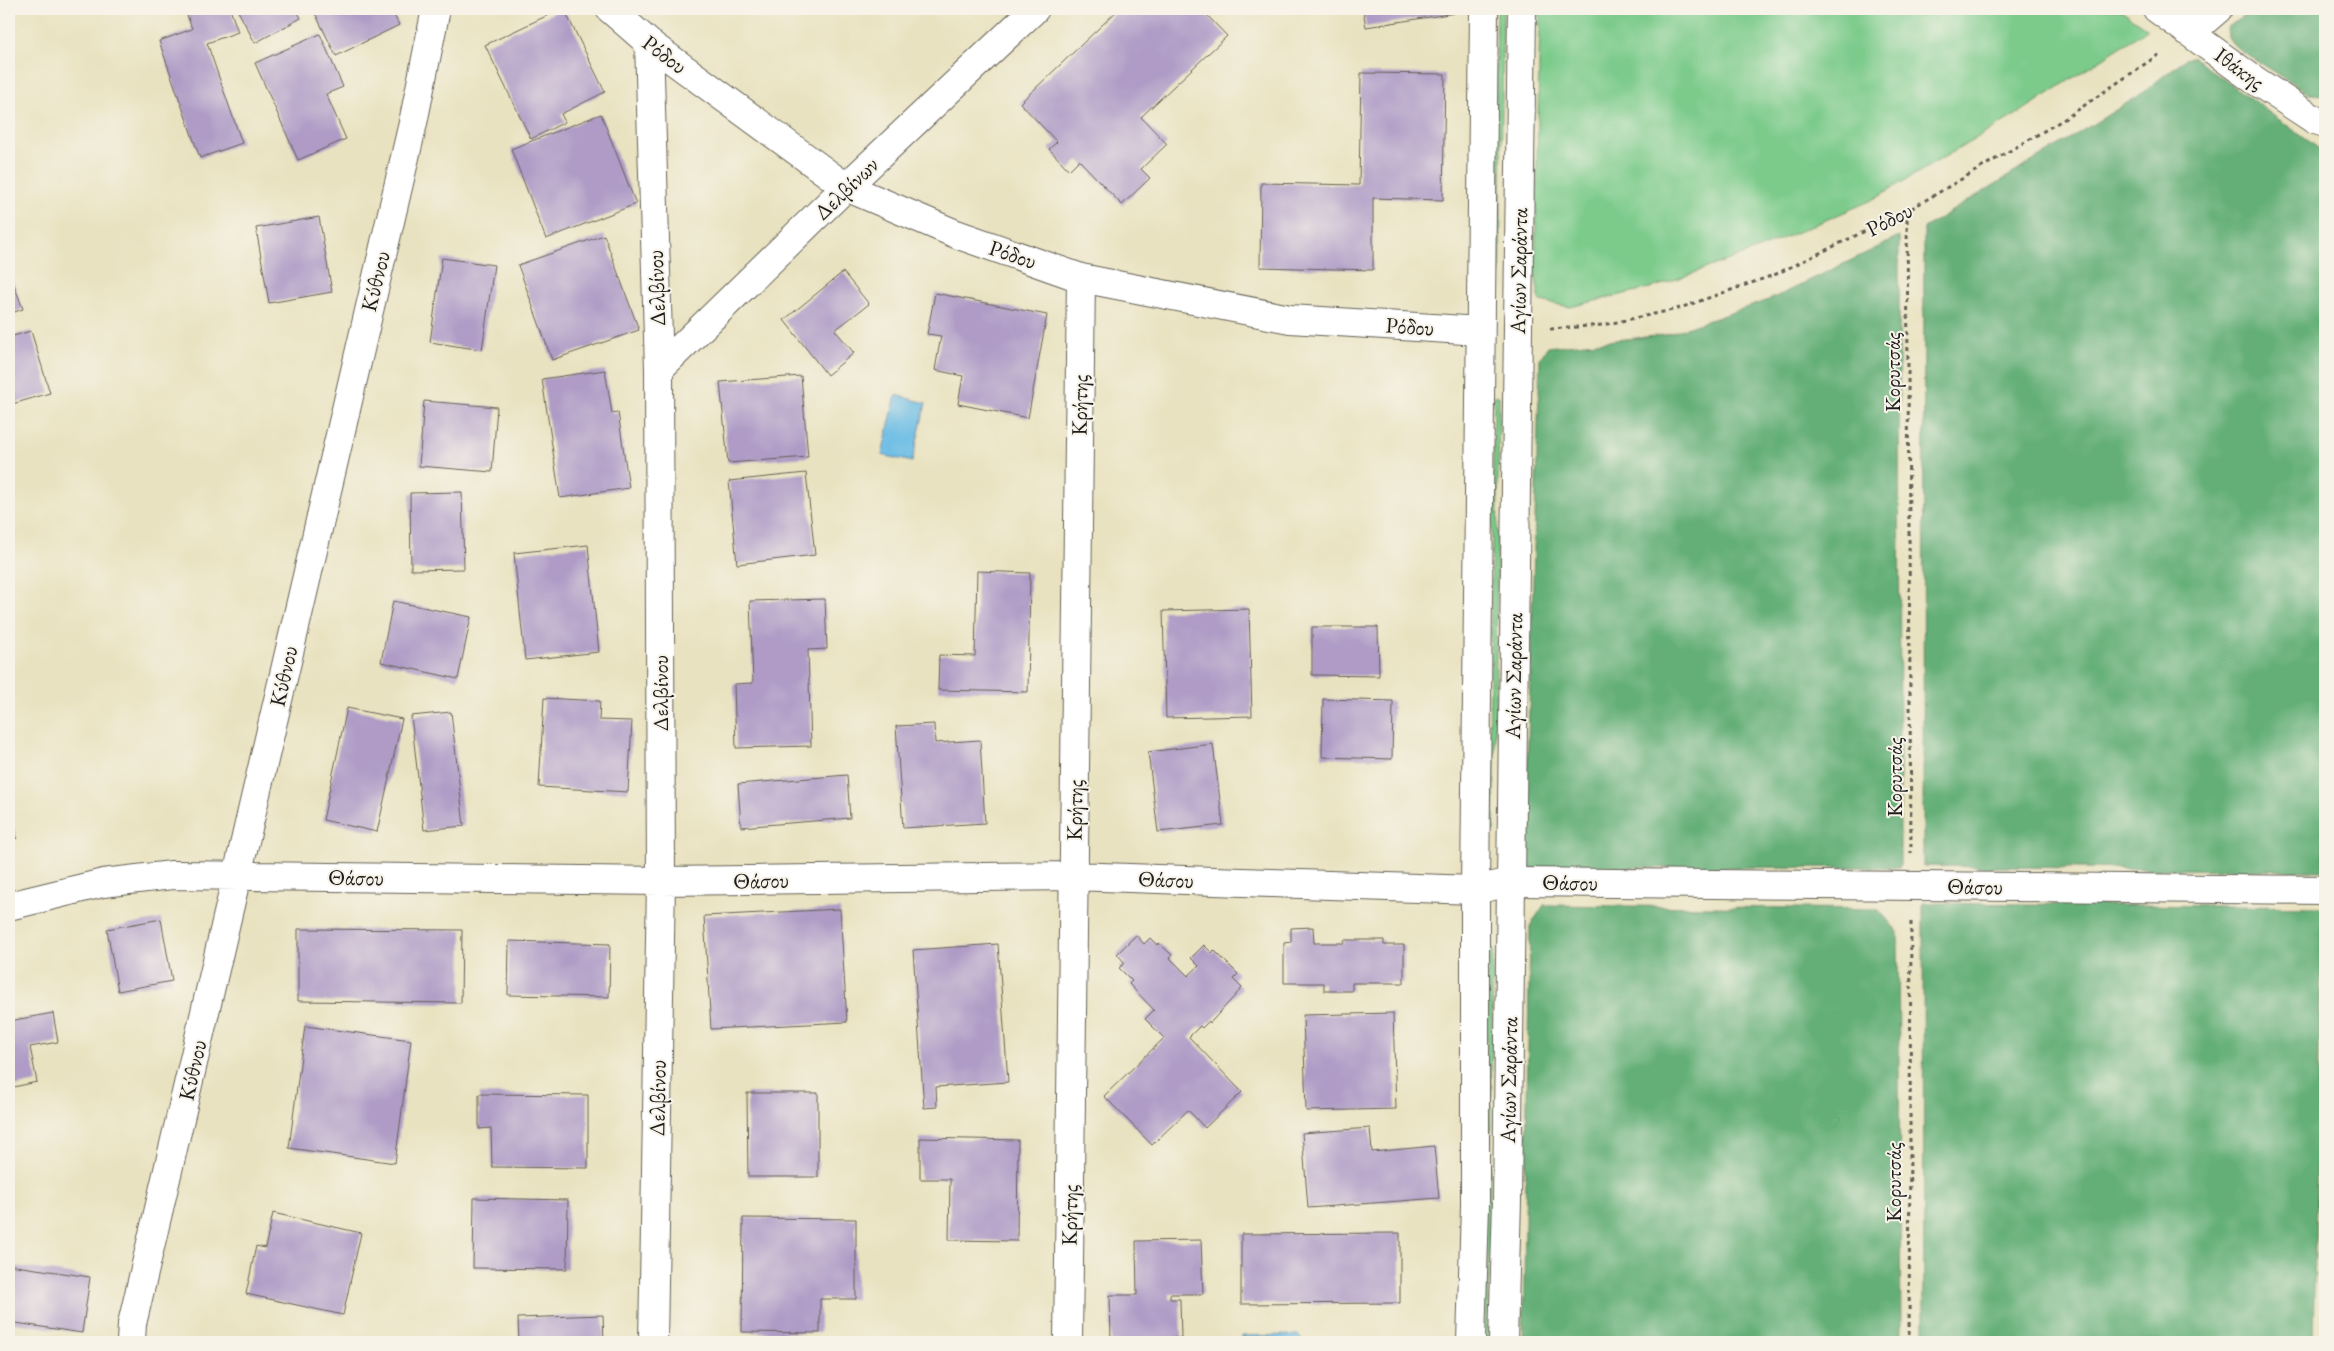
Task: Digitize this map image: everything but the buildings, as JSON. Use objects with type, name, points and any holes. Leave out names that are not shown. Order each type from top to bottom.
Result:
[{"type":"street","name":"Κύθνου","points":[[130,1342],[132,1324],[352,375],[413,123],[436,9]]},
{"type":"street","name":"Ρόδου","points":[[610,9],[649,43],[846,187],[956,234],[1081,278],[1290,319],[1480,331]]},
{"type":"street","name":"Δελβίνων","points":[[659,369],[846,187],[1035,9]]},
{"type":"street","name":"Αγίων Σαράντα","points":[[1471,1342],[1475,1206],[1475,890],[1484,9]]},
{"type":"street","name":"Αγίων Σαράντα","points":[[1503,1342],[1522,9]]},
{"type":"street","name":"Ιθάκης","points":[[2157,9],[2258,83],[2315,120],[2325,123]]},
{"type":"street","points":[[2190,33],[2218,9]]},
{"type":"street","name":"Δελβίνου","points":[[649,43],[659,369],[661,880],[653,1342]]},
{"type":"street","name":"Κρήτης","points":[[1068,1342],[1081,278]]},
{"type":"street","name":"Θάσου","points":[[9,906],[103,883],[172,875],[661,880],[1073,876],[1475,890],[1510,882],[2325,890]]},
{"type":"path","name":"Ρόδου","points":[[1517,330],[1603,326],[1677,309],[1774,275],[1907,211],[2066,118],[2190,33]]},
{"type":"path","name":"Κορυτσάς","points":[[1907,211],[1911,885],[1909,1342]]},
{"type":"green space","points":[[1497,9],[1503,9],[1500,275],[1494,275]]},
{"type":"green space","points":[[1540,9],[2120,9],[2148,29],[2019,113],[1870,201],[1756,250],[1658,286],[1570,307],[1540,301],[1535,273]]},
{"type":"green space","points":[[2253,9],[2325,9],[2325,95],[2310,94],[2235,47],[2228,37],[2227,28]]},
{"type":"green space","points":[[2193,57],[2325,153],[2323,871],[1923,866],[1924,228],[2137,97],[2185,59]]},
{"type":"green space","points":[[1899,237],[1900,867],[1524,868],[1540,359],[1547,347],[1665,335],[1769,300]]},
{"type":"green space","points":[[1494,396],[1499,396],[1494,831],[1488,831]]},
{"type":"green space","points":[[1923,903],[2322,907],[2313,1342],[1924,1342]]},
{"type":"green space","points":[[1544,905],[1878,909],[1898,932],[1901,1342],[1523,1342],[1530,926]]},
{"type":"green space","points":[[1488,949],[1493,949],[1488,1342],[1483,1342]]},
{"type":"water","points":[[896,395],[926,403],[912,462],[882,455]]},
{"type":"water","points":[[1298,1335],[1303,1342],[1242,1342],[1242,1336]]}]
